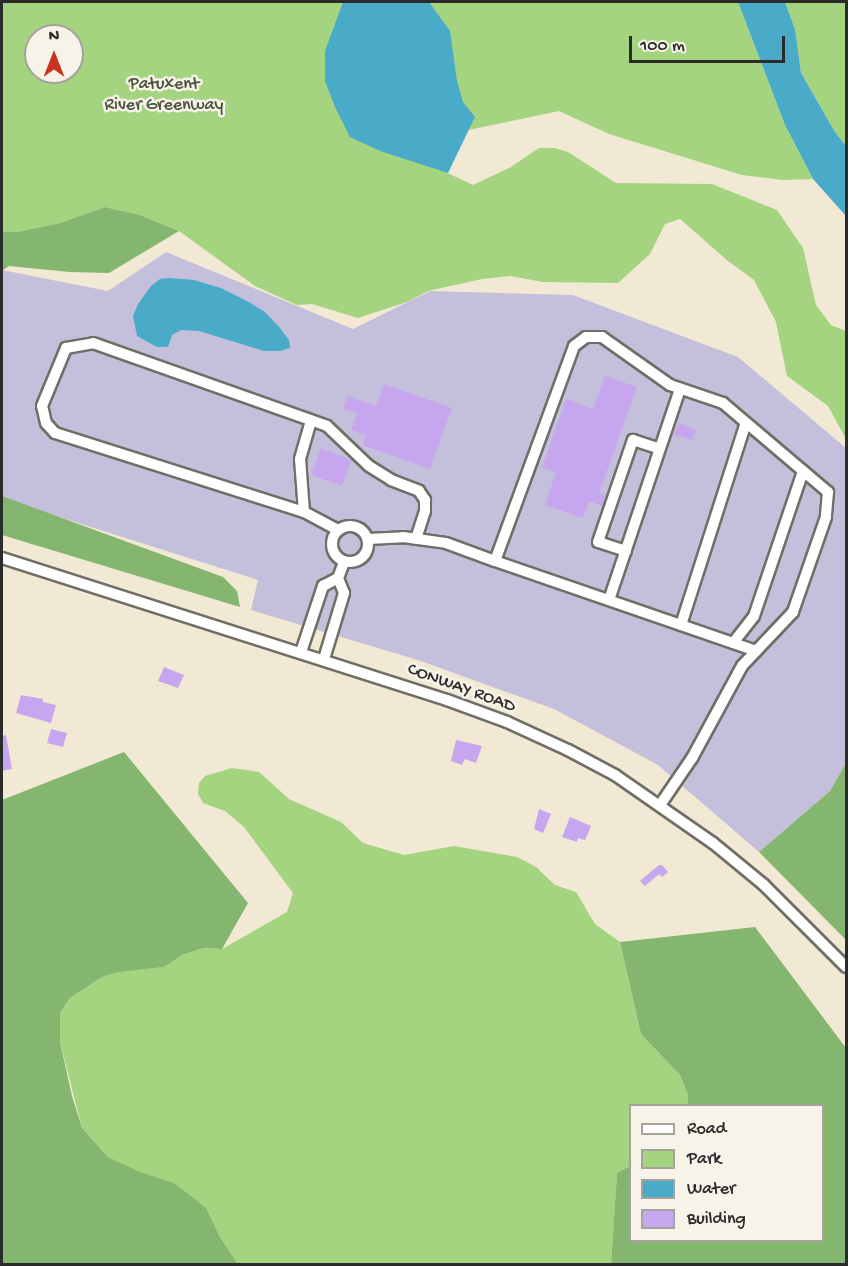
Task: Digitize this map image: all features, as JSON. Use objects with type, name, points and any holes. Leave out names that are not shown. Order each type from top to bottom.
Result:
[{"type":"street","points":[[495,561],[574,346],[586,337],[602,337],[680,389],[723,403],[828,492],[826,517],[794,612],[742,666],[692,759],[660,805]]},
{"type":"street","points":[[338,530],[304,512],[55,433],[46,423],[42,406],[66,348],[93,343],[327,426],[369,466],[391,480],[419,491],[425,500],[425,511],[416,539]]},
{"type":"street","points":[[609,600],[680,389]]},
{"type":"street","points":[[304,512],[300,459],[311,421]]},
{"type":"street","points":[[681,625],[746,423]]},
{"type":"street","points":[[626,551],[598,542],[633,440],[660,449]]},
{"type":"street","points":[[732,643],[753,616],[803,471]]},
{"type":"street","points":[[368,539],[365,555],[355,562],[344,562],[334,554],[332,541],[338,530],[343,527],[356,527],[368,539],[416,539],[446,543],[756,651]]},
{"type":"street","name":"CONWAY ROAD","points":[[2,558],[324,659],[507,722],[615,775],[713,843],[764,885],[846,967]]},
{"type":"street","points":[[301,652],[323,586],[338,578],[344,562]]},
{"type":"street","points":[[324,659],[344,593],[338,578]]},
{"type":"shaded area","points":[[166,252],[353,329],[430,291],[573,295],[738,357],[846,448],[846,763],[830,791],[759,852],[658,765],[554,709],[418,660],[251,610],[258,580],[2,499],[2,270],[108,291]]},
{"type":"green space","name":"Patuxent River Greenway","points":[[2,2],[738,2],[785,125],[813,179],[783,180],[742,175],[609,134],[559,111],[378,149],[437,168],[473,185],[511,167],[539,148],[555,148],[568,152],[616,183],[712,184],[777,210],[803,248],[816,305],[831,325],[846,331],[846,439],[828,406],[787,376],[776,322],[754,280],[728,261],[680,219],[665,224],[650,254],[618,283],[543,282],[510,276],[482,279],[428,291],[407,302],[358,318],[312,304],[297,305],[255,286],[179,231],[140,215],[105,207],[60,223],[17,232],[2,232]]},
{"type":"green space","points":[[785,2],[846,2],[846,146],[835,132],[801,73],[795,29]]},
{"type":"green space","points":[[105,207],[140,215],[179,231],[109,273],[9,266],[2,271],[2,232],[17,232],[60,223]]},
{"type":"green space","points":[[2,496],[223,577],[237,591],[240,607],[2,535]]},
{"type":"green space","points":[[124,752],[248,903],[222,949],[204,948],[182,955],[164,967],[118,972],[102,977],[70,998],[60,1013],[60,1042],[72,1096],[82,1128],[108,1157],[140,1172],[174,1183],[206,1208],[220,1237],[238,1264],[2,1264],[2,800]]},
{"type":"green space","points":[[846,763],[846,940],[759,852],[830,791]]},
{"type":"green space","points":[[232,768],[259,772],[289,799],[341,822],[363,843],[404,855],[454,846],[517,857],[536,867],[555,885],[576,892],[595,924],[620,942],[641,1034],[680,1075],[688,1095],[688,1104],[629,1104],[629,1167],[617,1173],[611,1264],[238,1264],[220,1237],[205,1208],[108,1157],[82,1128],[60,1042],[60,1013],[70,998],[102,977],[118,971],[163,967],[182,955],[204,948],[222,949],[287,912],[293,893],[244,827],[225,811],[203,803],[198,794],[199,783],[205,776]]},
{"type":"green space","points":[[755,927],[846,1048],[846,1264],[611,1264],[617,1173],[629,1167],[629,1242],[824,1242],[824,1104],[688,1104],[688,1095],[680,1075],[641,1034],[620,942]]},
{"type":"water","points":[[343,2],[429,2],[450,31],[457,81],[463,102],[475,117],[448,173],[380,151],[350,137],[325,81],[325,51]]},
{"type":"water","points":[[738,2],[785,2],[795,29],[801,73],[835,132],[846,146],[846,216],[813,179],[785,125]]},
{"type":"water","points":[[160,279],[194,280],[221,288],[247,301],[265,312],[280,328],[289,340],[290,348],[280,351],[264,351],[199,331],[181,330],[172,335],[168,347],[157,347],[137,336],[133,316],[138,304],[151,286]]},
{"type":"building","points":[[605,376],[637,387],[599,493],[606,495],[602,506],[589,501],[583,518],[545,505],[556,472],[542,468],[566,399],[593,409]]},
{"type":"building","points":[[384,384],[452,408],[430,469],[363,445],[366,435],[351,430],[357,413],[343,409],[348,396],[376,406]]},
{"type":"building","points":[[678,423],[696,430],[692,440],[674,434]]},
{"type":"building","points":[[321,448],[352,460],[342,486],[311,475]]},
{"type":"building","points":[[164,667],[184,675],[178,688],[158,681]]},
{"type":"building","points":[[21,695],[43,699],[43,702],[56,705],[51,723],[16,713]]},
{"type":"building","points":[[51,729],[67,733],[63,747],[47,743]]},
{"type":"building","points":[[6,735],[12,769],[2,771],[2,736]]},
{"type":"building","points":[[456,740],[482,746],[476,763],[465,759],[462,765],[451,761]]},
{"type":"building","points":[[539,809],[551,814],[543,833],[534,829]]},
{"type":"building","points":[[570,817],[591,826],[585,840],[578,838],[577,842],[562,837]]},
{"type":"building","points":[[662,865],[668,872],[662,877],[659,874],[645,886],[640,881]]}]
